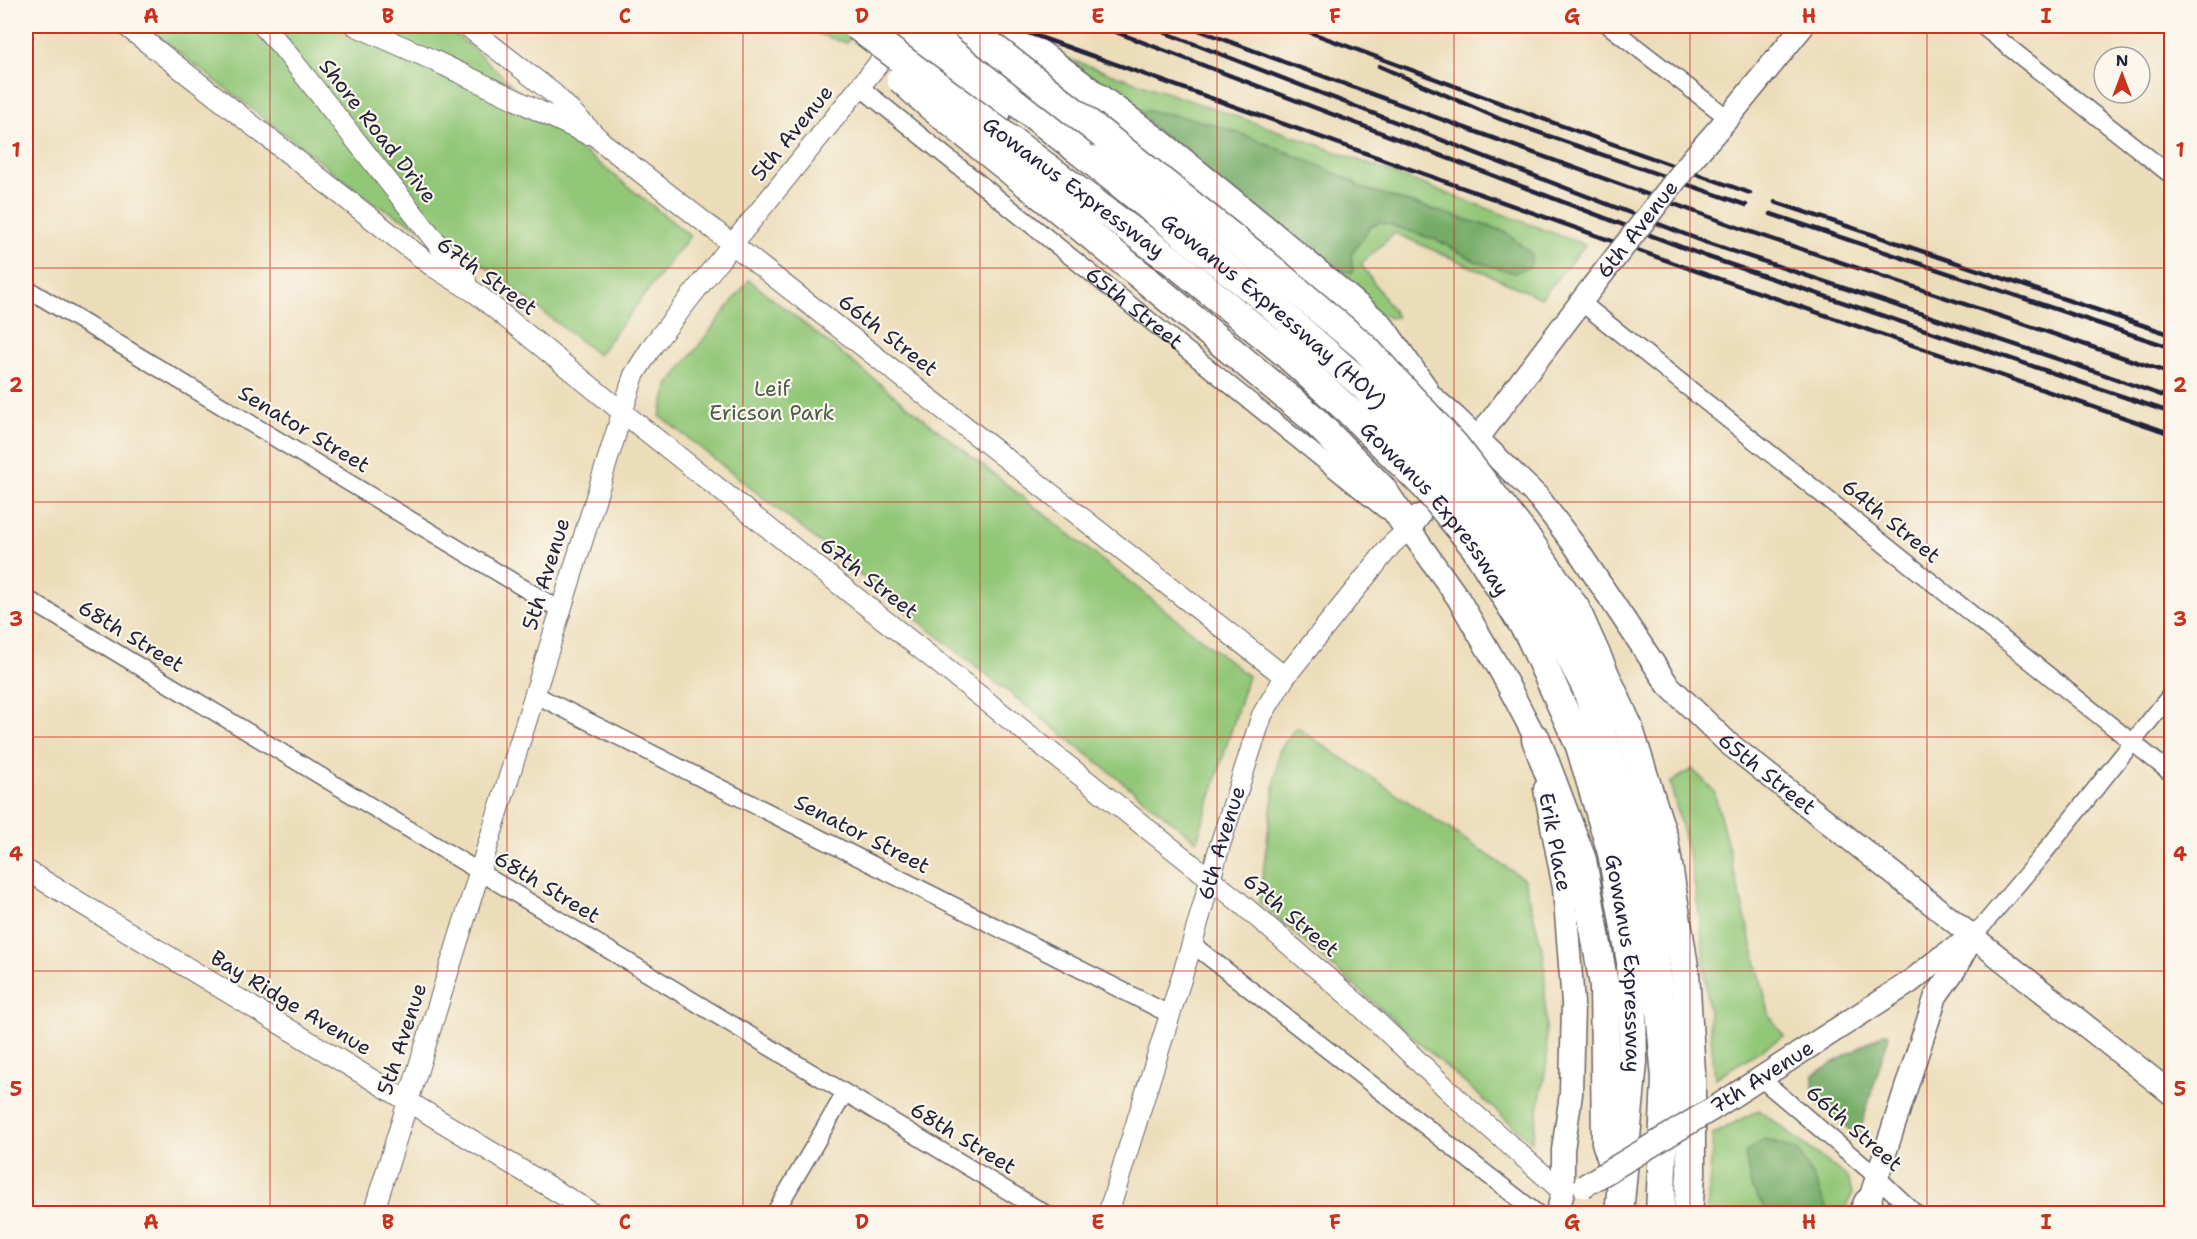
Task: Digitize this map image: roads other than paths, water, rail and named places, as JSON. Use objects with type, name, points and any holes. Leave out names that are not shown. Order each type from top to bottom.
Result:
[{"type":"highway","points":[[840,26],[931,106],[1053,203],[1311,417],[1414,522]]},
{"type":"highway","name":"Gowanus Expressway","points":[[858,26],[1175,263],[1283,351],[1350,412],[1426,487],[1475,548],[1552,622],[1628,726],[1664,840],[1684,973],[1691,1084],[1691,1174],[1688,1214]]},
{"type":"highway","name":"Gowanus Expressway","points":[[966,26],[1263,262],[1364,347],[1455,446],[1528,540],[1552,622],[1580,746],[1612,853],[1629,951],[1633,1062],[1621,1202]]},
{"type":"highway","points":[[1001,26],[1160,144],[1380,327],[1424,390]]},
{"type":"highway","name":"Gowanus Expressway (HOV)","points":[[901,33],[1222,264],[1365,387],[1434,463],[1517,565],[1552,622],[1586,687],[1640,853],[1657,976],[1666,1078],[1660,1214]]},
{"type":"highway","points":[[1536,739],[1582,860],[1604,985],[1606,1142],[1621,1202]]},
{"type":"main road","points":[[950,26],[1103,145]]},
{"type":"main road","name":"6th Avenue","points":[[1478,438],[1693,158],[1803,26]]},
{"type":"main road","points":[[901,33],[1077,177]]},
{"type":"main road","name":"65th Street","points":[[1424,390],[1478,438],[1539,498],[1575,546],[1668,685],[1728,743],[2172,1094]]},
{"type":"main road","name":"Erik Place","points":[[1414,522],[1501,672],[1536,739],[1564,888],[1573,1003],[1571,1094],[1563,1150],[1573,1189]]},
{"type":"main road","name":"7th Avenue","points":[[1573,1189],[1714,1108],[1910,982],[1940,958],[1974,936]]},
{"type":"main road","name":"7th Avenue","points":[[1868,1202],[1936,996],[1974,936]]},
{"type":"main road","points":[[1557,1214],[1573,1189]]},
{"type":"street","name":"67th Street","points":[[126,26],[432,266],[477,294],[1211,879],[1358,1004],[1462,1102],[1573,1189]]},
{"type":"street","name":"Shore Road Drive","points":[[263,26],[477,294]]},
{"type":"street","points":[[356,26],[433,60],[602,142]]},
{"type":"street","name":"66th Street","points":[[467,26],[554,94],[602,142],[1285,677]]},
{"type":"street","points":[[1609,26],[1728,118]]},
{"type":"street","points":[[1982,26],[2172,176]]},
{"type":"street","name":"5th Avenue","points":[[373,1214],[634,375],[646,355],[733,243],[861,87],[901,33]]},
{"type":"street","name":"65th Street","points":[[861,87],[1414,522]]},
{"type":"street","name":"Senator Street","points":[[26,288],[560,610]]},
{"type":"street","name":"64th Street","points":[[1587,294],[2172,774]]},
{"type":"street","name":"6th Avenue","points":[[1108,1214],[1262,715],[1285,677],[1392,544],[1414,522]]},
{"type":"street","name":"68th Street","points":[[26,598],[1046,1214]]},
{"type":"street","name":"7th Avenue","points":[[1974,936],[2044,853],[2172,693]]},
{"type":"street","name":"Senator Street","points":[[534,694],[1169,1014]]},
{"type":"street","name":"Bay Ridge Avenue","points":[[26,870],[594,1214]]},
{"type":"street","points":[[1192,944],[1538,1214]]},
{"type":"street","name":"66th Street","points":[[1760,1078],[1868,1202],[1916,1214]]},
{"type":"street","points":[[774,1214],[844,1093]]},
{"type":"railway","points":[[1009,26],[1696,271],[2172,434]]},
{"type":"railway","points":[[1100,26],[1705,256],[2172,413]]},
{"type":"railway","points":[[1148,26],[1705,242],[2172,399]]},
{"type":"railway","points":[[1188,26],[1748,231],[2172,374]]},
{"type":"railway","points":[[1293,26],[1750,193]]},
{"type":"railway","points":[[1379,66],[1500,119],[1746,205]]},
{"type":"railway","points":[[1775,202],[2172,335]]},
{"type":"railway","points":[[1771,214],[2172,348]]},
{"type":"park label","name":"Leif Ericson Park","points":[[772,401]]}]
